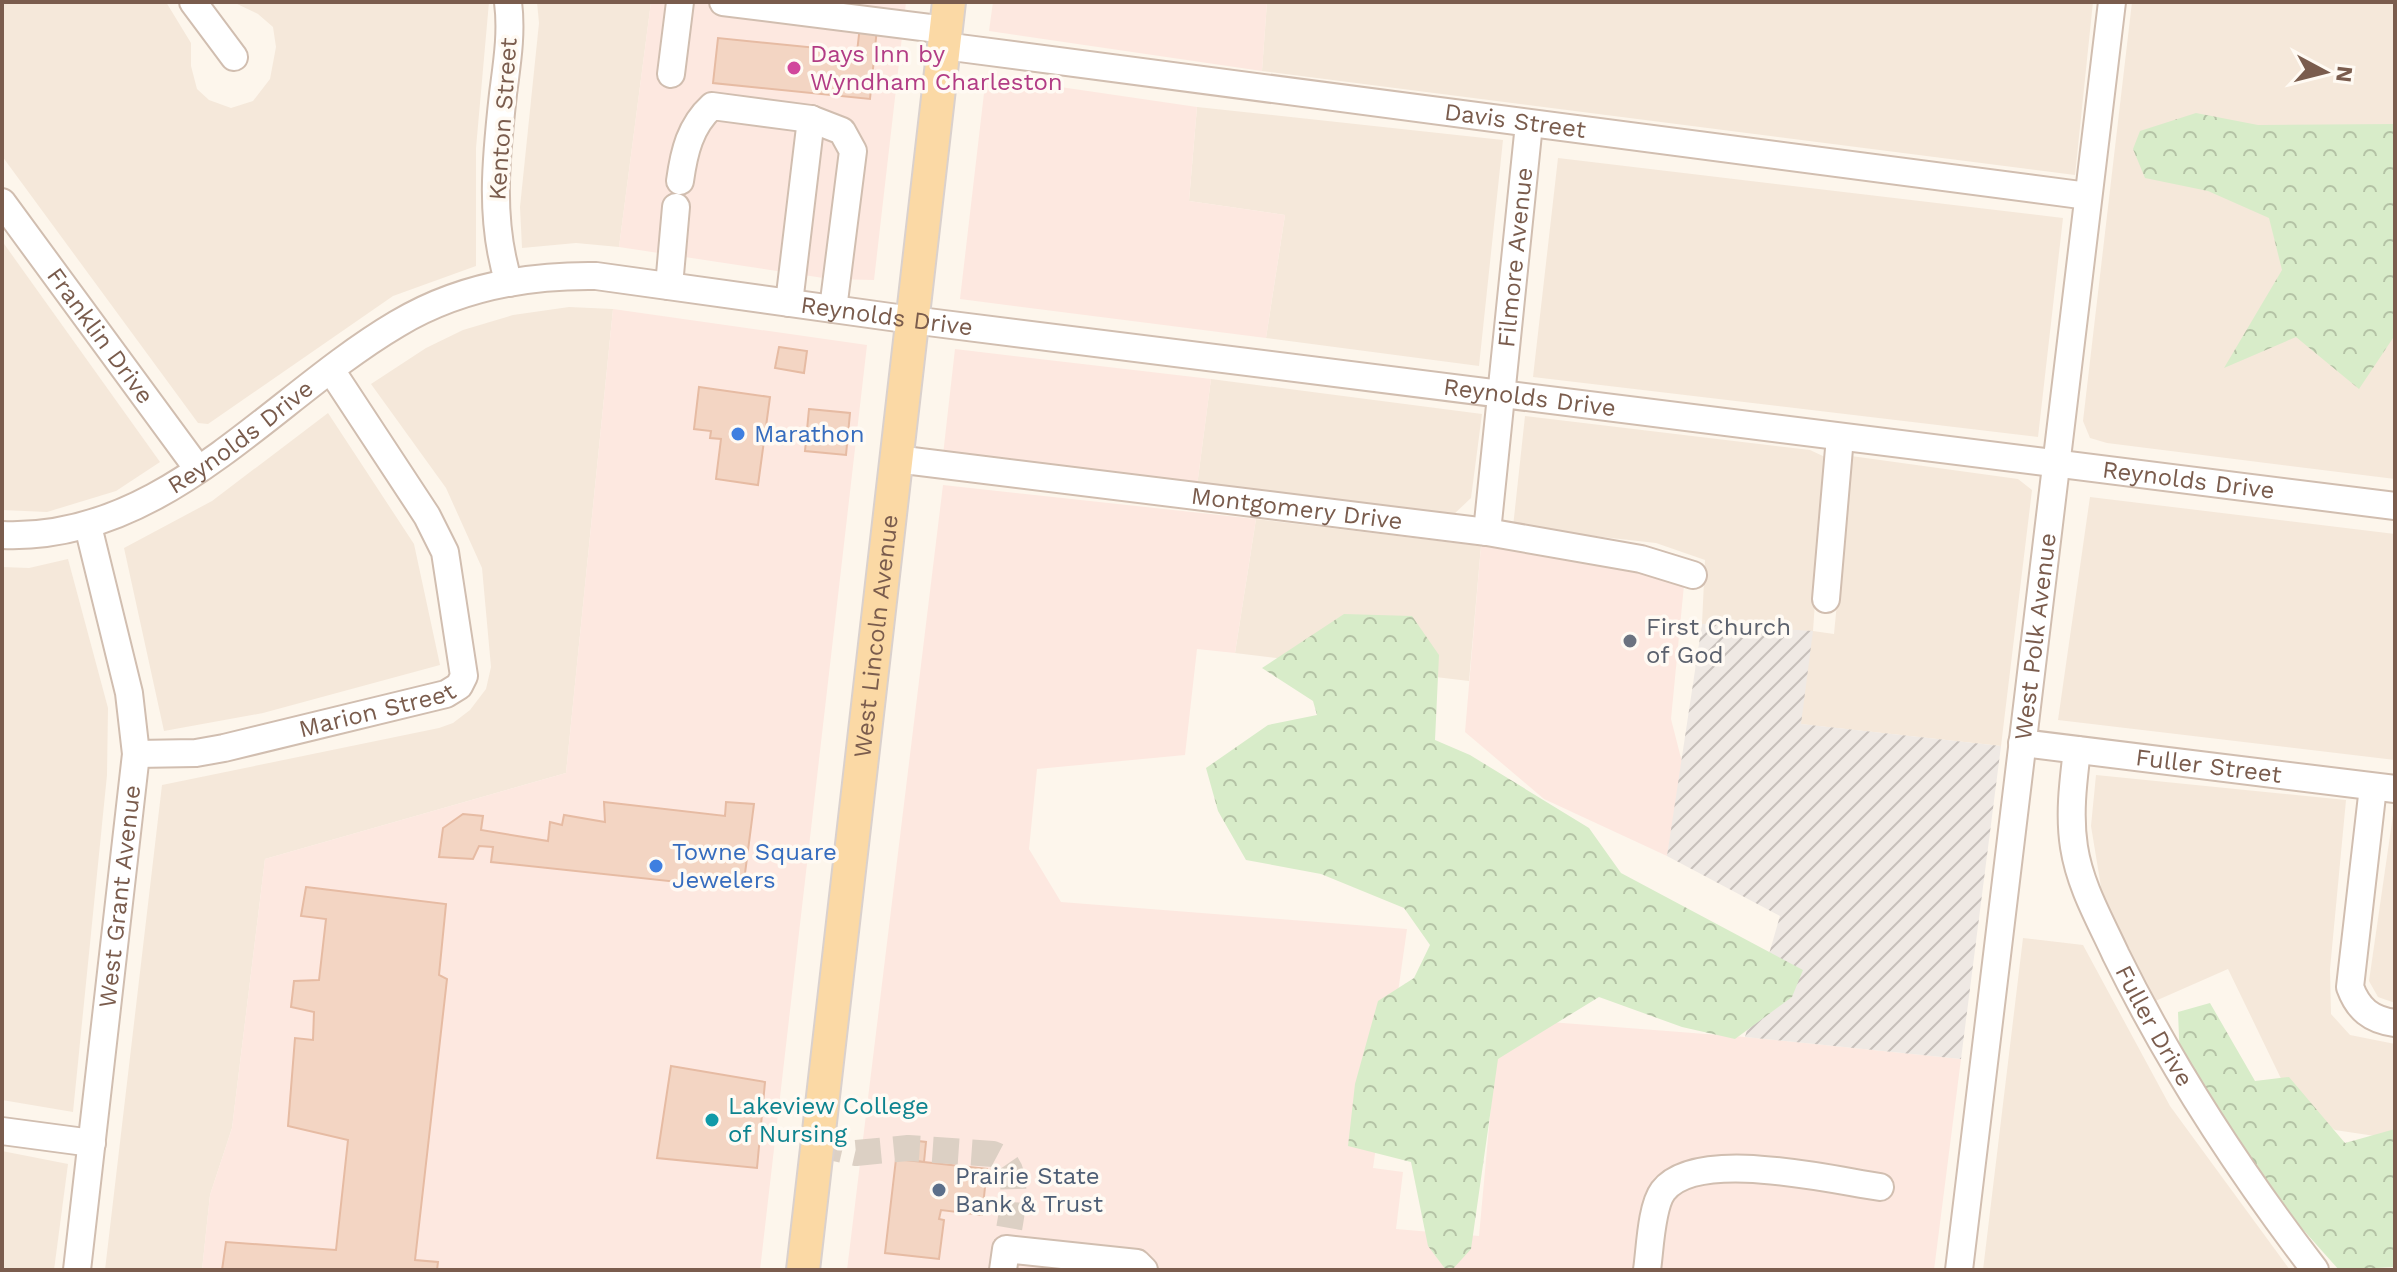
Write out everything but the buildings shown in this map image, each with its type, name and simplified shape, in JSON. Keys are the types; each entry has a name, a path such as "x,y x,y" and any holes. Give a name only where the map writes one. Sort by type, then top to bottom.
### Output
{"main road":[{"name":"West Lincoln Avenue","path":"803,1270 946,26"}],"street":[{"path":"193,2 234,57"},
{"name":"Kenton Street","path":"508,2 509,42 495,184 501,258 509,283"},
{"path":"671,74 680,2"},
{"name":"Davis Street","path":"723,2 946,26 1529,124 2088,196"},
{"name":"West Polk Avenue","path":"1959,1270 2112,2"},
{"path":"669,286 683,157 697,120 712,106 811,119 842,131 853,151 833,309"},
{"path":"789,303 811,119"},
{"name":"Filmore Avenue","path":"1487,532 1529,124"},
{"name":"Franklin Drive","path":"2,202 198,469"},
{"name":"Reynolds Drive","path":"2,535 56,532 88,526 155,497 398,324 458,296 509,283 560,275 596,276 912,320 2395,506"},
{"name":"Marion Street","path":"136,754 196,753 224,748 446,694 459,686 464,676 445,552 427,516 331,370"},
{"path":"1826,599 1840,437"},
{"name":"Montgomery Drive","path":"896,459 1487,532 1641,559 1693,575"},
{"name":"West Grant Avenue","path":"77,1270 136,754 129,693 88,526"},
{"name":"Fuller Street","path":"2022,743 2384,788"},
{"name":"Fuller Drive","path":"2077,750 2071,817 2074,849 2090,901 2175,1065 2222,1142 2315,1270"},
{"path":"2384,788 2350,987 2363,1011 2374,1018 2395,1023"},
{"path":"2,1131 92,1143"},
{"path":"1647,1270 1659,1203 1663,1192 1678,1179 1722,1167 1880,1187"},
{"path":"1003,1270 1006,1249 1137,1263 1144,1270"}],"shaded area":[{"path":"2,2 166,2 191,43 191,66 197,89 209,100 231,108 253,101 270,79 276,47 273,27 258,14 233,2 489,2 476,148 476,266 393,296 208,424 198,423 2,156"},
{"path":"537,2 651,2 619,247 576,243 522,248 520,207 539,23"},
{"path":"651,2 906,2 874,280 830,279 619,247"},
{"path":"993,2 1267,2 1262,71 989,31"},
{"path":"1267,2 2093,2 2075,175 1262,71"},
{"path":"2132,2 2395,2 2395,479 2107,443 2090,438 2083,421"},
{"path":"986,76 1197,107 1189,201 1285,215 1266,338 960,299"},
{"path":"1197,107 1503,140 1479,366 1266,338 1285,215 1189,201"},
{"path":"1558,158 2063,218 2038,437 1533,377"},
{"path":"2,241 160,462 116,491 47,512 2,510"},
{"path":"569,307 613,309 566,773 265,859 232,1128 210,1195 202,1270 105,1270 162,785 439,728 453,723 470,710 486,689 491,667 482,568 446,488 371,384 426,348 463,330 513,315"},
{"path":"613,309 867,345 760,1270 202,1270 210,1195 232,1128 265,859 566,773"},
{"path":"955,349 1211,379 1197,486 943,455"},
{"path":"1211,379 1482,414 1471,498 1452,516 1197,486"},
{"path":"328,413 414,544 440,665 263,713 164,731 124,548 212,501"},
{"path":"1525,416 1810,450 1825,457 1813,631 1834,634 1851,456 2018,479 2032,490 2001,746 1800,724 1749,628 1702,624 1705,560 1656,543 1513,527"},
{"path":"943,485 1256,519 1235,653 1197,649 1185,755 1037,769 1029,849 1061,902 1407,929 1373,1168 1403,1172 1396,1229 1479,1236 1499,1018 1745,1037 1961,1059 1934,1270 847,1270"},
{"path":"2090,497 2395,534 2395,760 2058,720"},
{"path":"1256,519 1481,546 1469,681 1235,653"},
{"path":"1481,546 1645,568 1684,585 1671,719 1683,766 1667,856 1544,799 1465,732"},
{"path":"68,559 108,708 107,775 73,1112 2,1100 2,567 29,568"},
{"path":"1702,624 1813,631 1801,724 2001,746 1961,1059 1745,1037 1780,916 1667,856"},
{"path":"2096,775 2346,800 2330,969 2331,1014 2350,1035 2395,1044 2395,1139 2335,1130 2289,1095 2228,969 2153,1002 2102,893 2091,826"},
{"path":"2393,815 2395,1003 2378,997 2369,981"},
{"path":"2023,938 2083,945 2170,1106 2290,1270 1983,1270"},
{"path":"2,1151 68,1164 54,1270 2,1270"}],"green space":[{"path":"2196,113 2258,125 2395,124 2395,335 2359,389 2296,337 2224,368 2282,270 2269,218 2208,191 2145,178 2133,149 2140,131"},
{"path":"1344,614 1412,616 1439,655 1435,740 1470,755 1589,828 1621,873 1803,970 1792,997 1735,1039 1682,1027 1599,997 1498,1059 1471,1249 1452,1270 1446,1270 1428,1246 1411,1162 1348,1146 1355,1084 1378,1001 1414,978 1430,945 1404,908 1321,874 1246,860 1218,811 1206,768 1268,725 1317,715 1313,701 1262,668"},
{"path":"2210,1003 2255,1081 2289,1077 2345,1143 2395,1129 2395,1267 2339,1270 2259,1180 2180,1062 2178,1012"}],"tunnel":[{"path":"817,1144 856,1153 908,1148 993,1154 1003,1160 1013,1182 1006,1249"}],"place":[{"name":"Days Inn by Wyndham Charleston","path":"794,68"},
{"name":"Marathon","path":"738,434"},
{"name":"First Church of God","path":"1630,641"},
{"name":"Towne Square Jewelers","path":"656,866"},
{"name":"Lakeview College of Nursing","path":"712,1120"},
{"name":"Prairie State Bank & Trust","path":"939,1190"}]}
